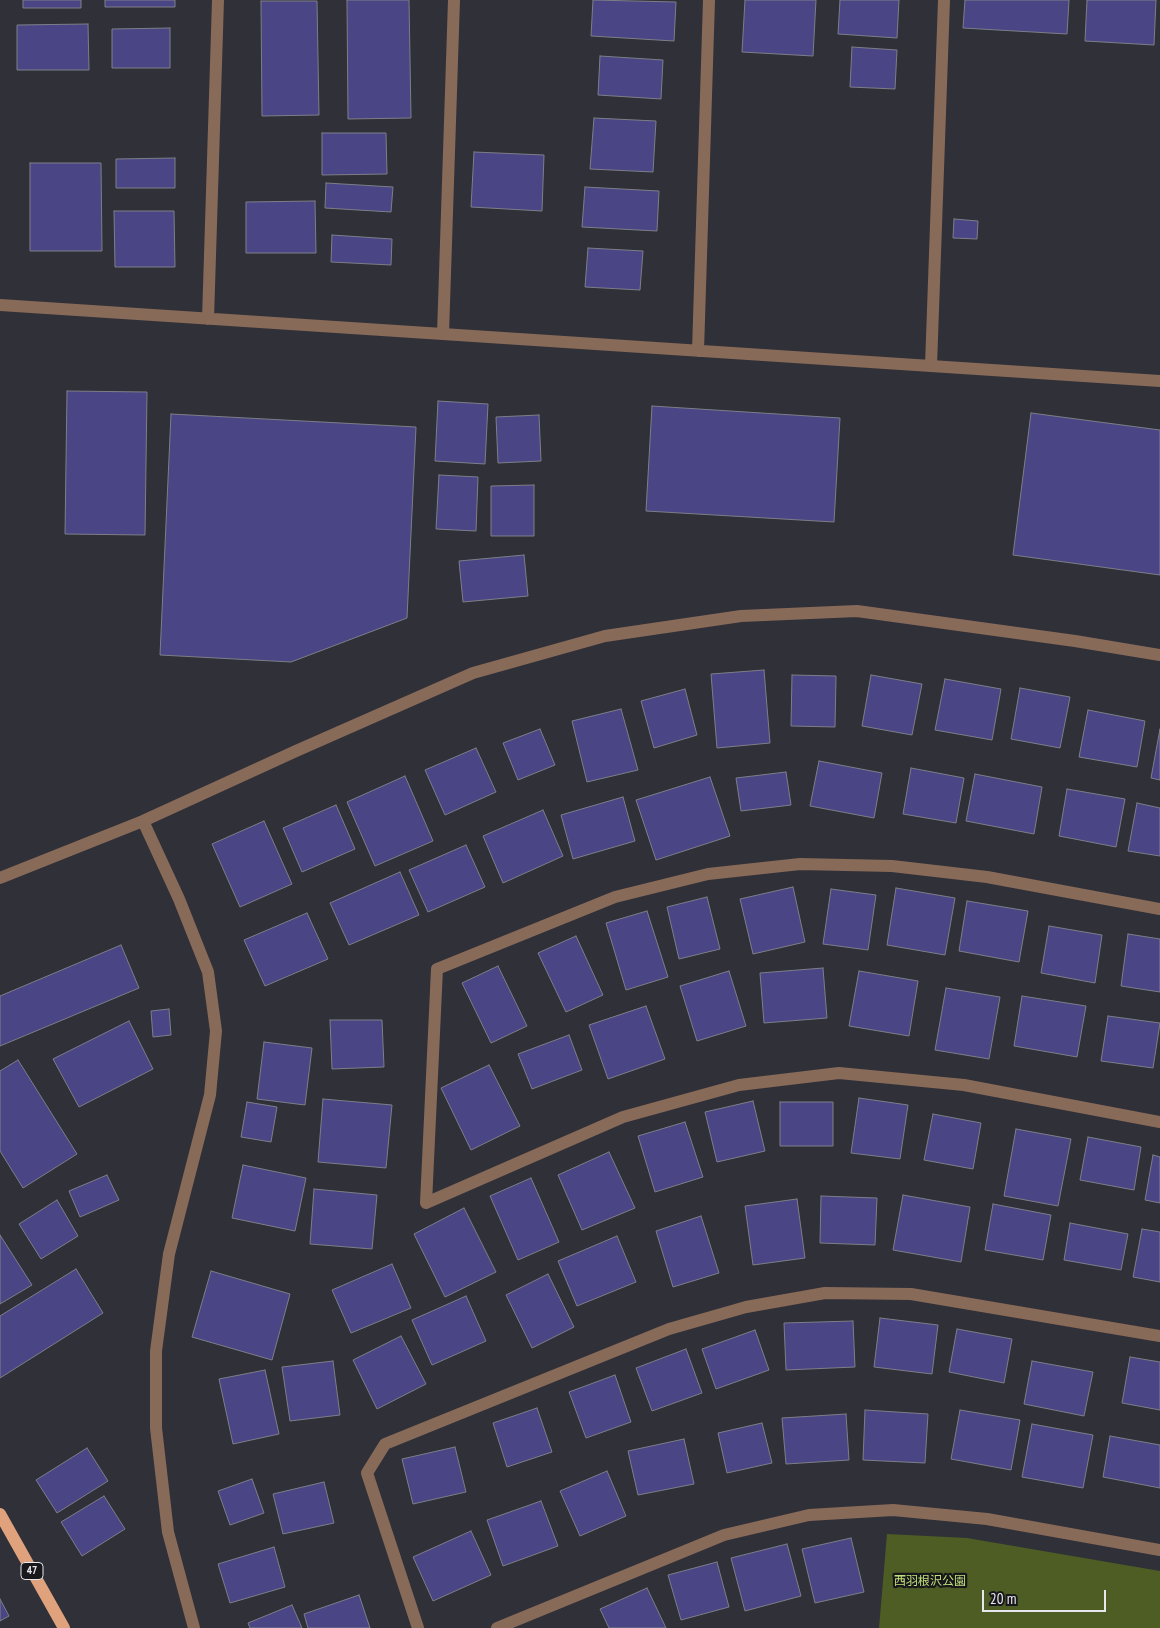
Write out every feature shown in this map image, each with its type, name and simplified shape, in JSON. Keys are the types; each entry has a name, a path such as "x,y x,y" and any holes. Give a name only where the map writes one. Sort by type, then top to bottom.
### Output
{"main road":[{"name":"47","path":"0,1514 64,1628"}],"street":[{"path":"208,319 218,0"},
{"path":"443,334 454,0"},
{"path":"698,351 709,0"},
{"path":"931,366 944,0"},
{"path":"0,305 1160,381"},
{"path":"0,878 144,822 305,747 474,673 605,636 741,616 857,611 1160,655"},
{"path":"144,822 179,899 208,972 216,1031 210,1095 169,1254 156,1351 156,1428 168,1532 194,1628"},
{"path":"1160,909 987,877 892,866 800,864 708,874 615,897 437,969 426,1203 623,1117 739,1085 839,1073 964,1085 1160,1122"},
{"path":"418,1628 367,1473 385,1444 669,1329 746,1307 825,1293 911,1294 1160,1336"},
{"path":"497,1628 724,1535 810,1515 893,1510 968,1517 1160,1550"}],"green space":[{"name":"西羽根沢公園","path":"887,1534 967,1538 1160,1571 1160,1628 879,1628"}],"building":[{"path":"23,0 81,0 81,8 23,8"},
{"path":"105,0 175,0 175,7 105,7"},
{"path":"347,0 409,0 411,118 348,119"},
{"path":"593,0 676,2 674,41 591,36"},
{"path":"745,0 816,0 813,56 742,52"},
{"path":"840,0 899,0 897,38 838,34"},
{"path":"965,0 1069,0 1067,34 963,28"},
{"path":"1087,0 1156,0 1154,45 1085,41"},
{"path":"261,1 317,1 319,115 262,116"},
{"path":"88,24 89,70 17,70 17,25"},
{"path":"170,28 170,68 112,68 112,29"},
{"path":"852,47 897,50 895,89 850,87"},
{"path":"600,56 663,60 661,99 598,95"},
{"path":"594,118 656,121 653,172 590,169"},
{"path":"322,133 386,133 387,174 322,175"},
{"path":"474,152 544,155 542,211 471,207"},
{"path":"175,158 175,188 116,188 116,159"},
{"path":"30,163 101,163 102,251 30,251"},
{"path":"326,183 393,187 391,212 325,208"},
{"path":"585,187 659,191 657,231 582,227"},
{"path":"315,201 316,253 246,253 246,202"},
{"path":"114,211 174,211 175,267 115,267"},
{"path":"954,219 978,221 977,239 953,238"},
{"path":"332,235 392,239 391,265 331,262"},
{"path":"588,248 643,251 640,290 585,287"},
{"path":"67,391 147,392 145,535 65,534"},
{"path":"438,401 488,404 485,464 435,461"},
{"path":"652,406 840,418 834,522 646,511"},
{"path":"1031,413 1160,430 1160,575 1013,555"},
{"path":"171,414 416,427 407,618 291,662 160,655"},
{"path":"539,415 541,461 498,463 496,417"},
{"path":"439,475 478,477 476,531 436,529"},
{"path":"534,485 534,536 491,536 491,486"},
{"path":"524,555 528,596 463,602 459,561"},
{"path":"764,670 770,743 717,748 711,674"},
{"path":"792,675 836,676 835,727 791,726"},
{"path":"871,675 922,684 912,735 862,726"},
{"path":"945,679 1001,689 992,740 935,730"},
{"path":"1020,688 1070,697 1060,748 1011,739"},
{"path":"685,689 697,735 654,748 641,701"},
{"path":"621,709 638,770 587,782 572,721"},
{"path":"1088,710 1145,721 1137,767 1079,757"},
{"path":"540,729 555,765 518,780 503,743"},
{"path":"1160,729 1160,780 1151,778"},
{"path":"476,748 496,792 445,815 425,770"},
{"path":"819,761 882,773 874,818 810,806"},
{"path":"911,768 964,778 956,823 903,814"},
{"path":"786,772 791,805 741,811 736,778"},
{"path":"975,774 1042,787 1034,834 966,821"},
{"path":"405,776 433,841 375,866 347,802"},
{"path":"710,777 730,836 656,860 636,800"},
{"path":"1067,789 1125,799 1116,847 1059,836"},
{"path":"623,797 635,841 573,859 561,815"},
{"path":"1137,803 1160,808 1160,856 1128,851"},
{"path":"336,805 355,849 302,872 283,828"},
{"path":"543,810 563,856 503,883 483,836"},
{"path":"264,821 292,884 240,907 212,844"},
{"path":"466,845 485,887 428,912 409,870"},
{"path":"400,872 419,915 349,945 330,903"},
{"path":"793,887 805,942 753,954 740,899"},
{"path":"896,888 955,898 945,955 887,945"},
{"path":"831,889 876,895 868,950 823,944"},
{"path":"707,897 720,949 679,959 667,907"},
{"path":"967,901 1028,911 1019,962 959,951"},
{"path":"647,911 668,977 626,990 606,923"},
{"path":"307,913 328,959 265,986 244,940"},
{"path":"1049,926 1102,935 1095,983 1041,973"},
{"path":"1128,934 1160,939 1160,992 1121,986"},
{"path":"576,936 603,995 566,1012 538,953"},
{"path":"121,945 139,988 0,1046 0,996"},
{"path":"498,966 527,1026 491,1043 462,983"},
{"path":"823,968 827,1018 764,1023 760,973"},
{"path":"729,971 746,1026 697,1041 680,986"},
{"path":"859,971 918,981 909,1036 849,1026"},
{"path":"946,988 1000,997 989,1059 935,1050"},
{"path":"1022,996 1086,1006 1077,1057 1014,1046"},
{"path":"646,1006 665,1059 608,1079 589,1025"},
{"path":"169,1009 171,1035 153,1037 151,1011"},
{"path":"1108,1016 1160,1023 1153,1068 1101,1061"},
{"path":"330,1020 382,1020 384,1067 332,1069"},
{"path":"129,1021 153,1069 79,1107 53,1059"},
{"path":"569,1035 582,1070 532,1089 518,1054"},
{"path":"264,1042 312,1048 305,1105 257,1099"},
{"path":"18,1060 77,1154 23,1188 0,1151 0,1071"},
{"path":"489,1065 520,1126 471,1150 441,1088"},
{"path":"859,1098 908,1105 900,1159 851,1153"},
{"path":"323,1099 392,1105 386,1168 318,1162"},
{"path":"753,1101 765,1151 717,1162 705,1112"},
{"path":"247,1102 277,1107 271,1142 241,1137"},
{"path":"780,1102 833,1102 833,1146 780,1146"},
{"path":"933,1114 981,1123 973,1169 924,1160"},
{"path":"685,1122 703,1177 655,1192 638,1136"},
{"path":"1016,1129 1071,1139 1058,1206 1004,1196"},
{"path":"1088,1137 1141,1147 1134,1190 1080,1180"},
{"path":"609,1152 635,1208 582,1230 558,1175"},
{"path":"1153,1155 1160,1157 1160,1203 1145,1200"},
{"path":"243,1165 306,1178 295,1231 232,1218"},
{"path":"107,1175 119,1200 80,1217 69,1191"},
{"path":"531,1178 559,1242 518,1260 490,1196"},
{"path":"314,1189 377,1195 372,1249 310,1244"},
{"path":"903,1195 970,1207 961,1262 893,1250"},
{"path":"821,1196 877,1198 875,1245 820,1243"},
{"path":"797,1199 805,1258 753,1265 745,1206"},
{"path":"57,1200 78,1236 41,1259 19,1224"},
{"path":"993,1204 1051,1215 1043,1260 985,1250"},
{"path":"464,1208 496,1272 445,1297 414,1234"},
{"path":"701,1216 719,1273 673,1287 656,1231"},
{"path":"1070,1223 1128,1234 1121,1270 1064,1260"},
{"path":"1142,1229 1160,1232 1160,1282 1133,1277"},
{"path":"0,1235 32,1285 0,1304"},
{"path":"617,1236 636,1282 577,1306 558,1261"},
{"path":"392,1264 411,1308 351,1333 332,1290"},
{"path":"76,1269 103,1313 0,1378 0,1316"},
{"path":"211,1271 290,1294 272,1360 192,1337"},
{"path":"548,1274 574,1327 532,1348 506,1295"},
{"path":"466,1296 486,1341 432,1365 412,1320"},
{"path":"880,1318 938,1325 932,1374 874,1367"},
{"path":"853,1321 855,1367 786,1370 784,1323"},
{"path":"957,1329 1012,1339 1004,1383 949,1372"},
{"path":"755,1330 769,1370 716,1389 702,1349"},
{"path":"401,1336 426,1384 377,1409 353,1360"},
{"path":"686,1349 702,1393 652,1411 636,1368"},
{"path":"1130,1357 1160,1362 1160,1410 1122,1403"},
{"path":"333,1361 340,1415 290,1421 282,1367"},
{"path":"1032,1361 1093,1372 1084,1416 1024,1404"},
{"path":"265,1370 279,1434 233,1444 219,1379"},
{"path":"615,1375 631,1422 586,1438 569,1392"},
{"path":"537,1408 552,1452 507,1467 493,1423"},
{"path":"865,1410 928,1414 925,1463 863,1460"},
{"path":"960,1410 1020,1420 1011,1470 951,1459"},
{"path":"846,1414 849,1460 786,1464 782,1418"},
{"path":"762,1423 772,1463 727,1473 718,1433"},
{"path":"1032,1424 1093,1435 1083,1488 1022,1477"},
{"path":"1110,1436 1160,1445 1160,1488 1103,1477"},
{"path":"684,1439 694,1484 638,1495 628,1451"},
{"path":"455,1447 466,1492 413,1504 402,1459"},
{"path":"87,1448 108,1481 57,1513 36,1480"},
{"path":"607,1471 626,1516 580,1536 560,1491"},
{"path":"252,1479 264,1513 230,1525 218,1491"},
{"path":"324,1482 334,1523 283,1534 273,1494"},
{"path":"104,1496 125,1529 82,1556 61,1522"},
{"path":"541,1501 558,1546 503,1566 487,1520"},
{"path":"471,1531 491,1575 433,1601 413,1557"},
{"path":"851,1538 864,1592 815,1603 802,1549"},
{"path":"787,1544 801,1596 745,1611 731,1558"},
{"path":"274,1547 285,1587 230,1603 218,1564"},
{"path":"717,1562 729,1607 681,1620 668,1575"},
{"path":"647,1588 666,1628 609,1628 600,1609"},
{"path":"359,1595 370,1628 308,1628 304,1614"},
{"path":"0,1599 9,1616 0,1621"},
{"path":"292,1605 302,1628 250,1628 248,1623"}]}
